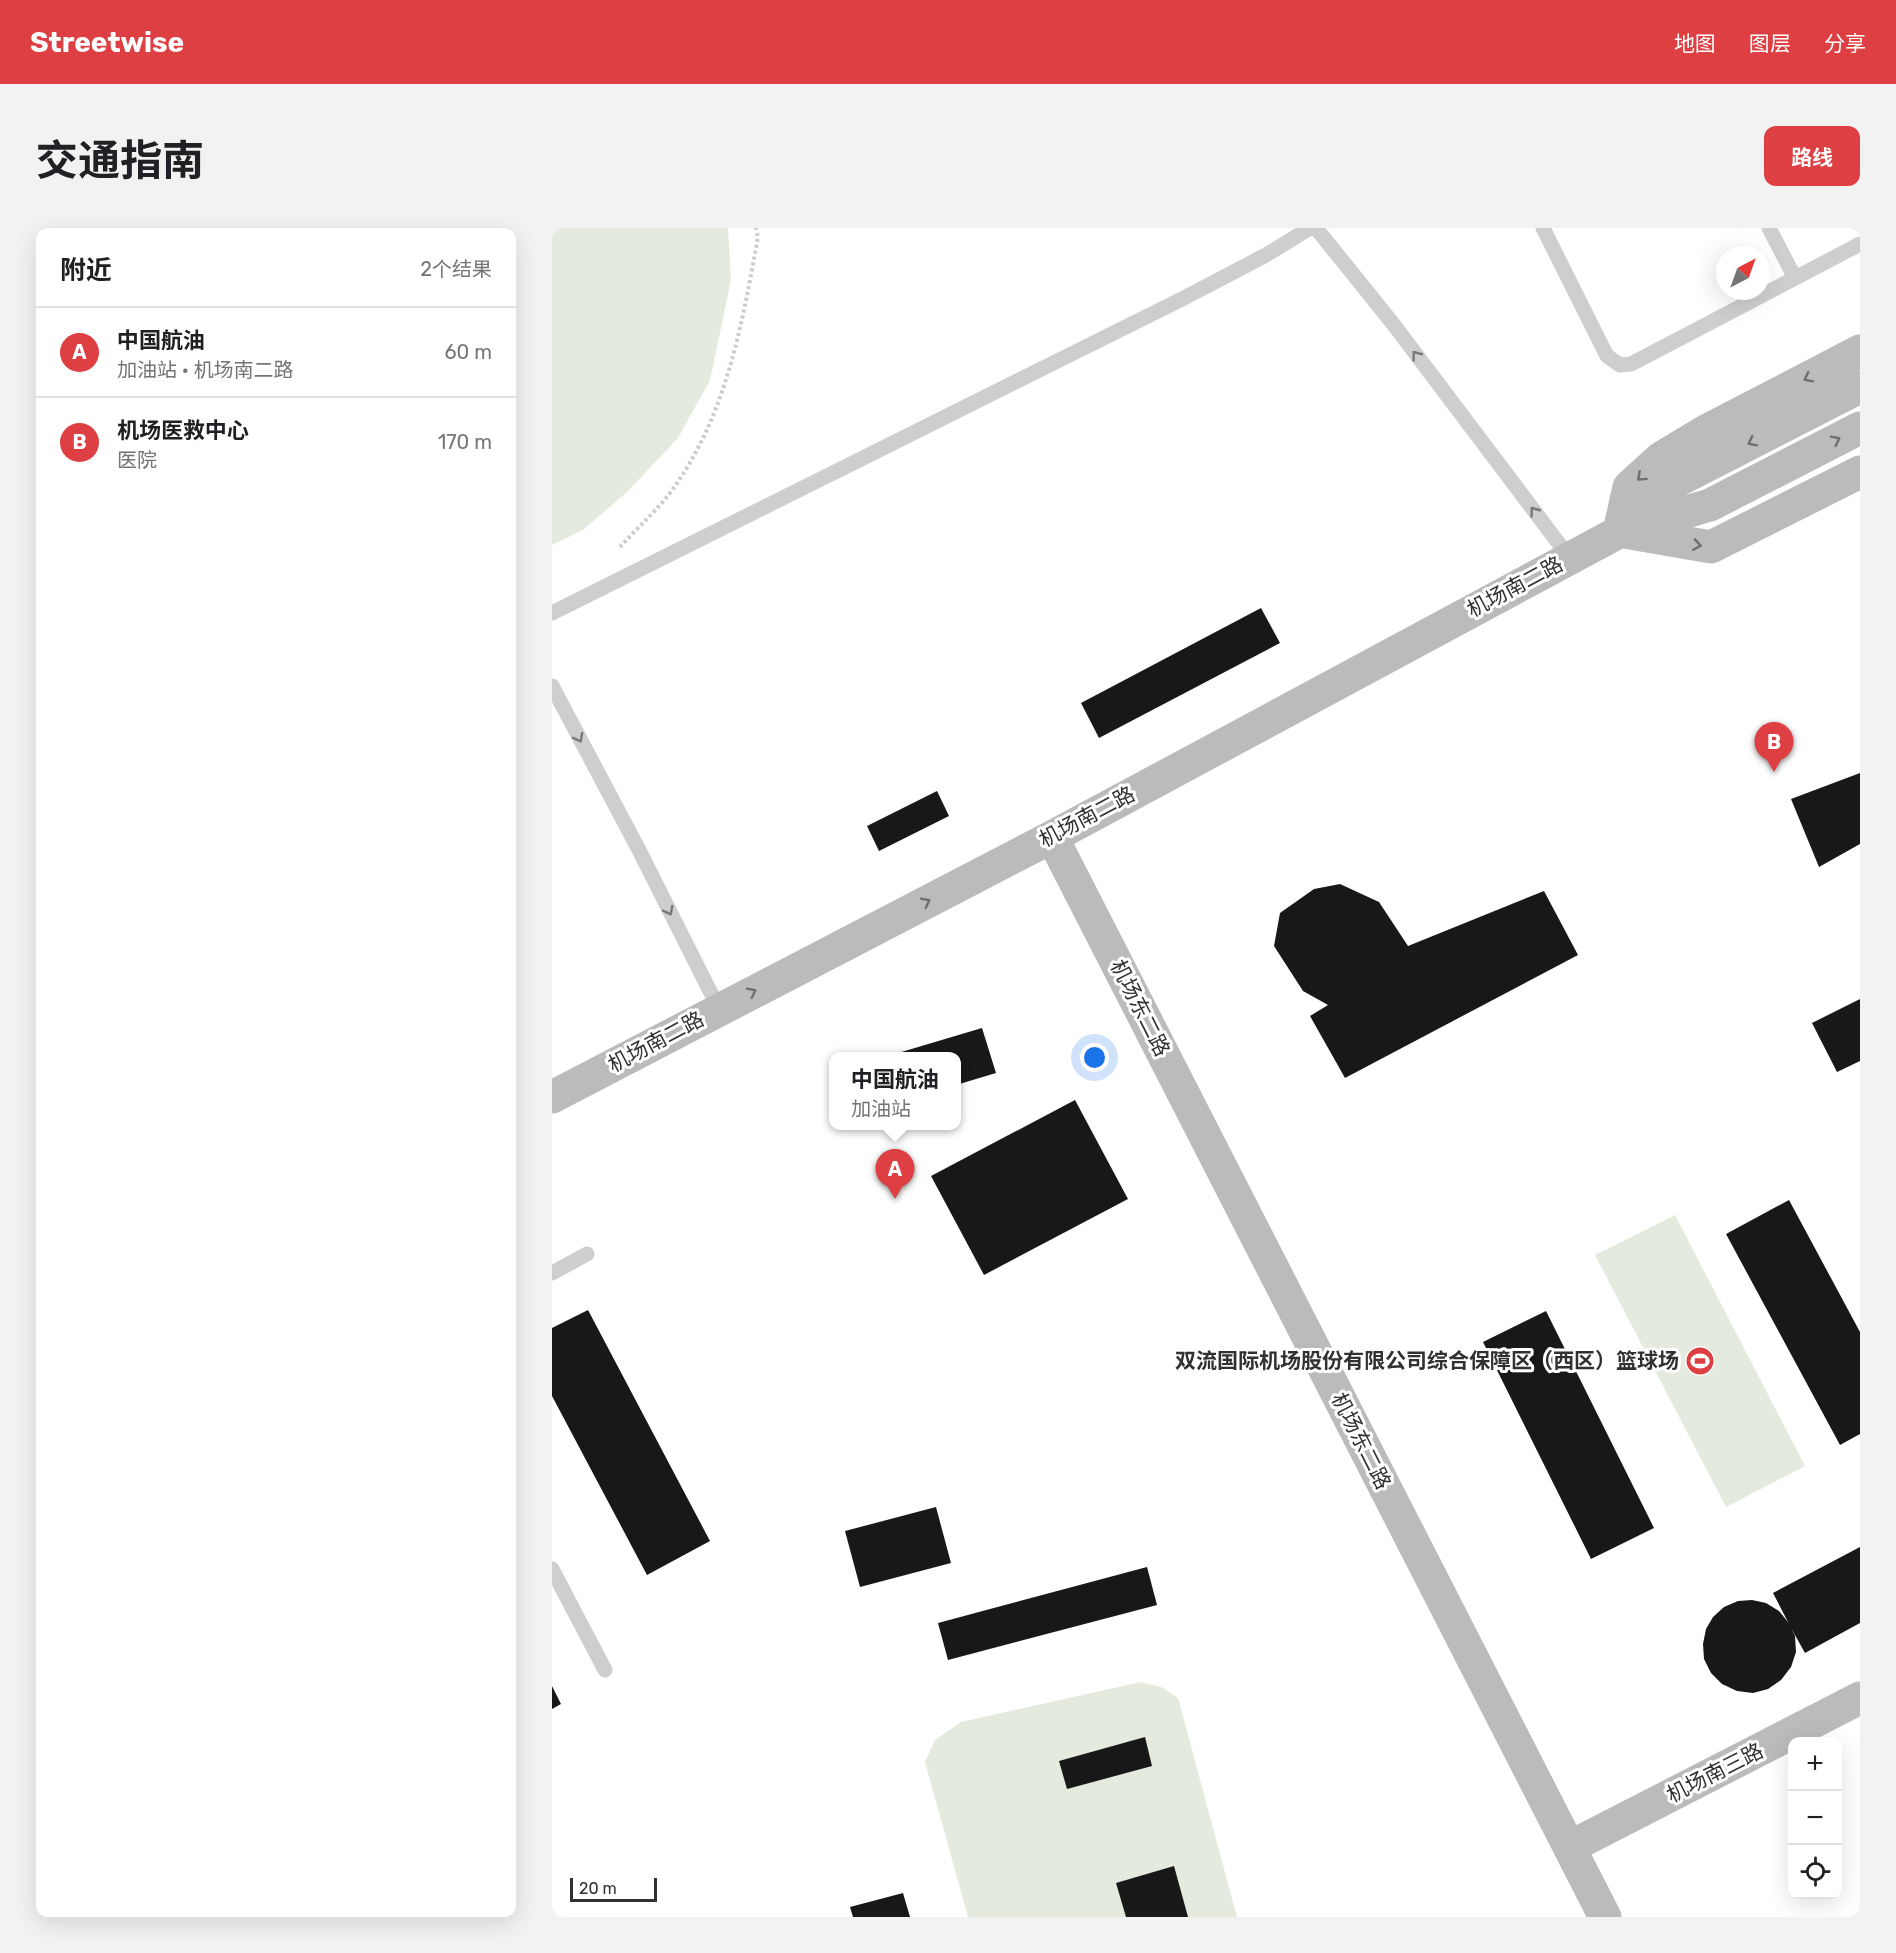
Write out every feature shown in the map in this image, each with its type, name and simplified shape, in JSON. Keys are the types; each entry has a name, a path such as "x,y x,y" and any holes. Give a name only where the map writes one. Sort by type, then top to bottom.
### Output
{"street":[{"path":"1619,532 1629,487 1661,459 1706,431 1860,351"},
{"path":"1619,532 1665,487 1860,387"},
{"path":"1619,532 1710,505 1860,428"},
{"path":"1619,532 1712,547 1860,472"},
{"name":"机场南二路","path":"552,1097 1052,837 1619,532"},
{"name":"机场东二路","path":"1052,837 1605,1917"},
{"name":"机场南三路","path":"1570,1848 1860,1698"}],"lane":[{"path":"552,613 1182,299 1266,255 1310,228"},
{"path":"1317,228 1394,325 1569,557"},
{"path":"1543,228 1607,356 1620,365 1631,364 1860,244"},
{"path":"1769,228 1795,278"},
{"path":"552,686 639,850 719,1010"},
{"path":"552,1273 587,1254"},
{"path":"552,1569 604,1670"}],"path":[{"path":"620,547 675,486 712,420 738,345 758,237 756,228"}],"shaded area":[{"path":"552,228 728,228 731,280 710,380 678,438 627,492 583,530 552,545"},
{"name":"双流国际机场股份有限公司综合保障区（西区）篮球场","path":"1675,1215 1805,1466 1726,1507 1595,1255"},
{"path":"1141,1682 1161,1687 1178,1698 1237,1917 968,1917 925,1762 935,1740 961,1722"}],"building":[{"path":"1261,608 1280,643 1099,738 1081,703"},
{"path":"1860,773 1860,844 1819,867 1791,799"},
{"path":"937,791 949,816 879,851 867,826"},
{"path":"1340,884 1379,902 1408,946 1544,891 1578,955 1345,1078 1310,1016 1328,1005 1303,991 1274,946 1280,913 1314,889"},
{"path":"1860,999 1860,1061 1837,1072 1812,1023"},
{"path":"982,1028 996,1073 961,1084 961,1052 901,1052"},
{"path":"1075,1100 1128,1199 984,1275 931,1176"},
{"path":"1789,1200 1860,1332 1860,1434 1840,1445 1726,1234"},
{"path":"588,1310 710,1541 647,1575 552,1396 552,1328"},
{"path":"1546,1311 1654,1528 1591,1559 1483,1342"},
{"path":"936,1507 951,1563 860,1587 845,1531"},
{"path":"1860,1547 1860,1623 1805,1653 1791,1628 1795,1636 1796,1652 1791,1667 1781,1680 1768,1689 1753,1693 1737,1691 1722,1684 1711,1673 1704,1659 1703,1644 1706,1629 1713,1617 1724,1607 1738,1601 1752,1600 1766,1603 1779,1611 1788,1622 1773,1593"},
{"path":"1147,1567 1157,1605 948,1660 938,1623"},
{"path":"552,1686 561,1704 552,1709"},
{"path":"1145,1737 1152,1766 1067,1789 1059,1761"},
{"path":"1174,1866 1188,1917 1126,1917 1116,1883"},
{"path":"903,1893 910,1917 853,1917 850,1907"}],"place":[{"name":"机场医救中心","path":"1774,772"},
{"name":"中国航油","path":"895,1199"},
{"name":"双流国际机场股份有限公司综合保障区（西区）篮球场","path":"1700,1361"}]}
